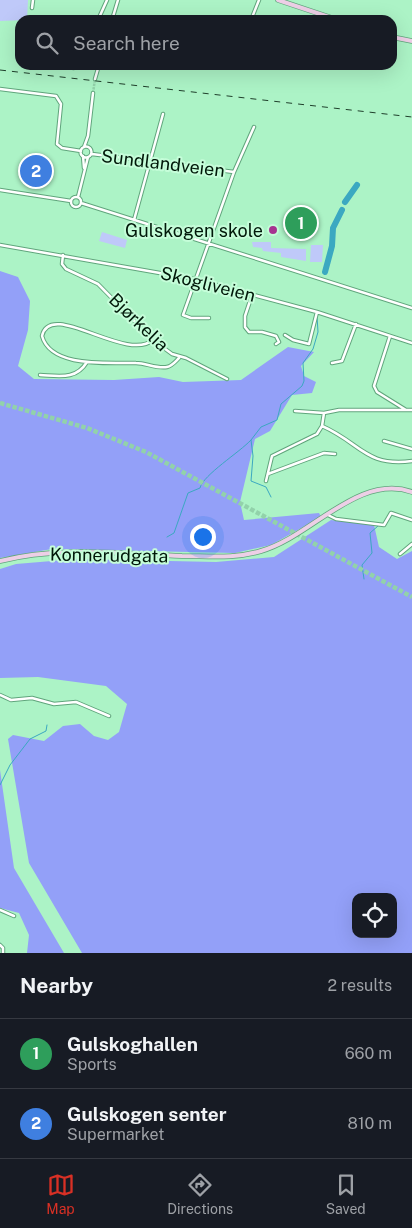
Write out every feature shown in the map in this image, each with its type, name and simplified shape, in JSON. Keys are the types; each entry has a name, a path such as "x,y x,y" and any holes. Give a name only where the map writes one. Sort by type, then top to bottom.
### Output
{"main road":[{"path":"278,0 323,15"},
{"path":"397,38 412,41"},
{"name":"Konnerudgata","path":"0,561 50,553 239,556 277,546 350,501 375,490 393,488 412,492"}],"street":[{"path":"32,8 34,0"},
{"path":"100,15 107,0"},
{"path":"114,15 118,0"},
{"path":"253,15 259,0"},
{"path":"95,79 98,70"},
{"path":"0,89 56,96 61,104 57,144 62,148 81,151"},
{"path":"81,151 88,136 93,93"},
{"path":"134,220 163,114"},
{"path":"209,318 191,318 183,315 194,279 234,172 254,126"},
{"path":"88,136 92,154 88,157 84,169 78,197 82,203 412,308"},
{"path":"84,147 90,148"},
{"path":"81,151 84,169"},
{"name":"Sundlandveien","path":"92,154 234,172"},
{"path":"83,156 88,157"},
{"path":"0,190 71,201 76,207 82,203"},
{"path":"71,201 78,197"},
{"name":"Skogliveien","path":"0,245 194,279 317,312 412,343"},
{"name":"Bjørkelia","path":"63,255 62,264 66,269 98,284 153,340 179,358 186,358 227,378"},
{"path":"252,295 245,316 244,327 249,332 262,332 276,336 279,342 276,344"},
{"path":"284,335 293,340 309,344 317,312"},
{"path":"153,340 145,345 122,344 65,324 51,325 43,332 43,342 50,350 75,360 137,363 164,368 175,363 179,358"},
{"path":"332,363 342,361 356,324"},
{"path":"390,336 374,386 377,392 406,410"},
{"path":"40,374 74,375 81,371 87,362"},
{"path":"295,411 324,413 339,410 412,410"},
{"path":"266,481 272,456 312,438 322,426 324,413"},
{"path":"322,426 340,434 367,456 380,462 394,464 412,461"},
{"path":"384,441 412,449"},
{"path":"268,474 324,453 335,454"},
{"path":"328,515 336,519 384,525 391,513 412,520"},
{"path":"400,554 412,544"},
{"path":"0,696 11,700 36,699 54,704 76,702 109,716"},
{"path":"0,910 14,916"},
{"path":"0,944 3,948 3,953"}],"shaded area":[{"path":"0,0 28,0 27,15 15,15 15,20 0,21"},
{"path":"102,232 127,240 125,248 99,241"},
{"path":"252,242 271,242 271,248 306,249 306,261 281,257 281,253 263,251 262,248 253,247"},
{"path":"311,245 323,245 322,262 310,262"},
{"path":"0,271 18,277 30,301 28,330 18,366 34,379 114,380 159,377 183,382 241,380 288,347 314,352 301,366 304,376 316,382 312,393 292,395 270,431 255,439 240,502 244,520 319,513 321,517 271,545 235,553 52,549 0,558"},
{"path":"331,520 374,525 379,547 397,559 412,551 412,953 82,953 29,863 8,739 13,735 44,741 63,726 80,724 94,736 108,740 119,732 127,704 106,686 38,677 0,678 0,569 16,564 76,559 216,562 274,557"},
{"path":"0,770 14,868 64,953 27,953 29,935 19,913 0,908"}],"waterway":[{"path":"345,202 357,185"},
{"path":"325,272 332,246 333,228 342,210"},
{"path":"271,497 266,487 251,481 253,456 251,440 261,427 277,420 281,404 302,386 304,381 303,363 313,349 318,332 317,316"},
{"path":"167,537 174,533 188,493 200,488 215,470 251,440"},
{"path":"364,579 362,565 372,553 370,533 378,526"},
{"path":"0,785 10,765 30,739 46,731 47,725"}],"tunnel":[{"path":"93,93 95,79"},
{"path":"0,403 87,428 146,452 412,597"}],"railway":[{"path":"0,70 412,117"}],"place":[{"name":"Gulskogen senter","path":"36,171"},
{"name":"Gulskoghallen","path":"301,223"},
{"name":"Gulskogen skole","path":"273,230"}]}
